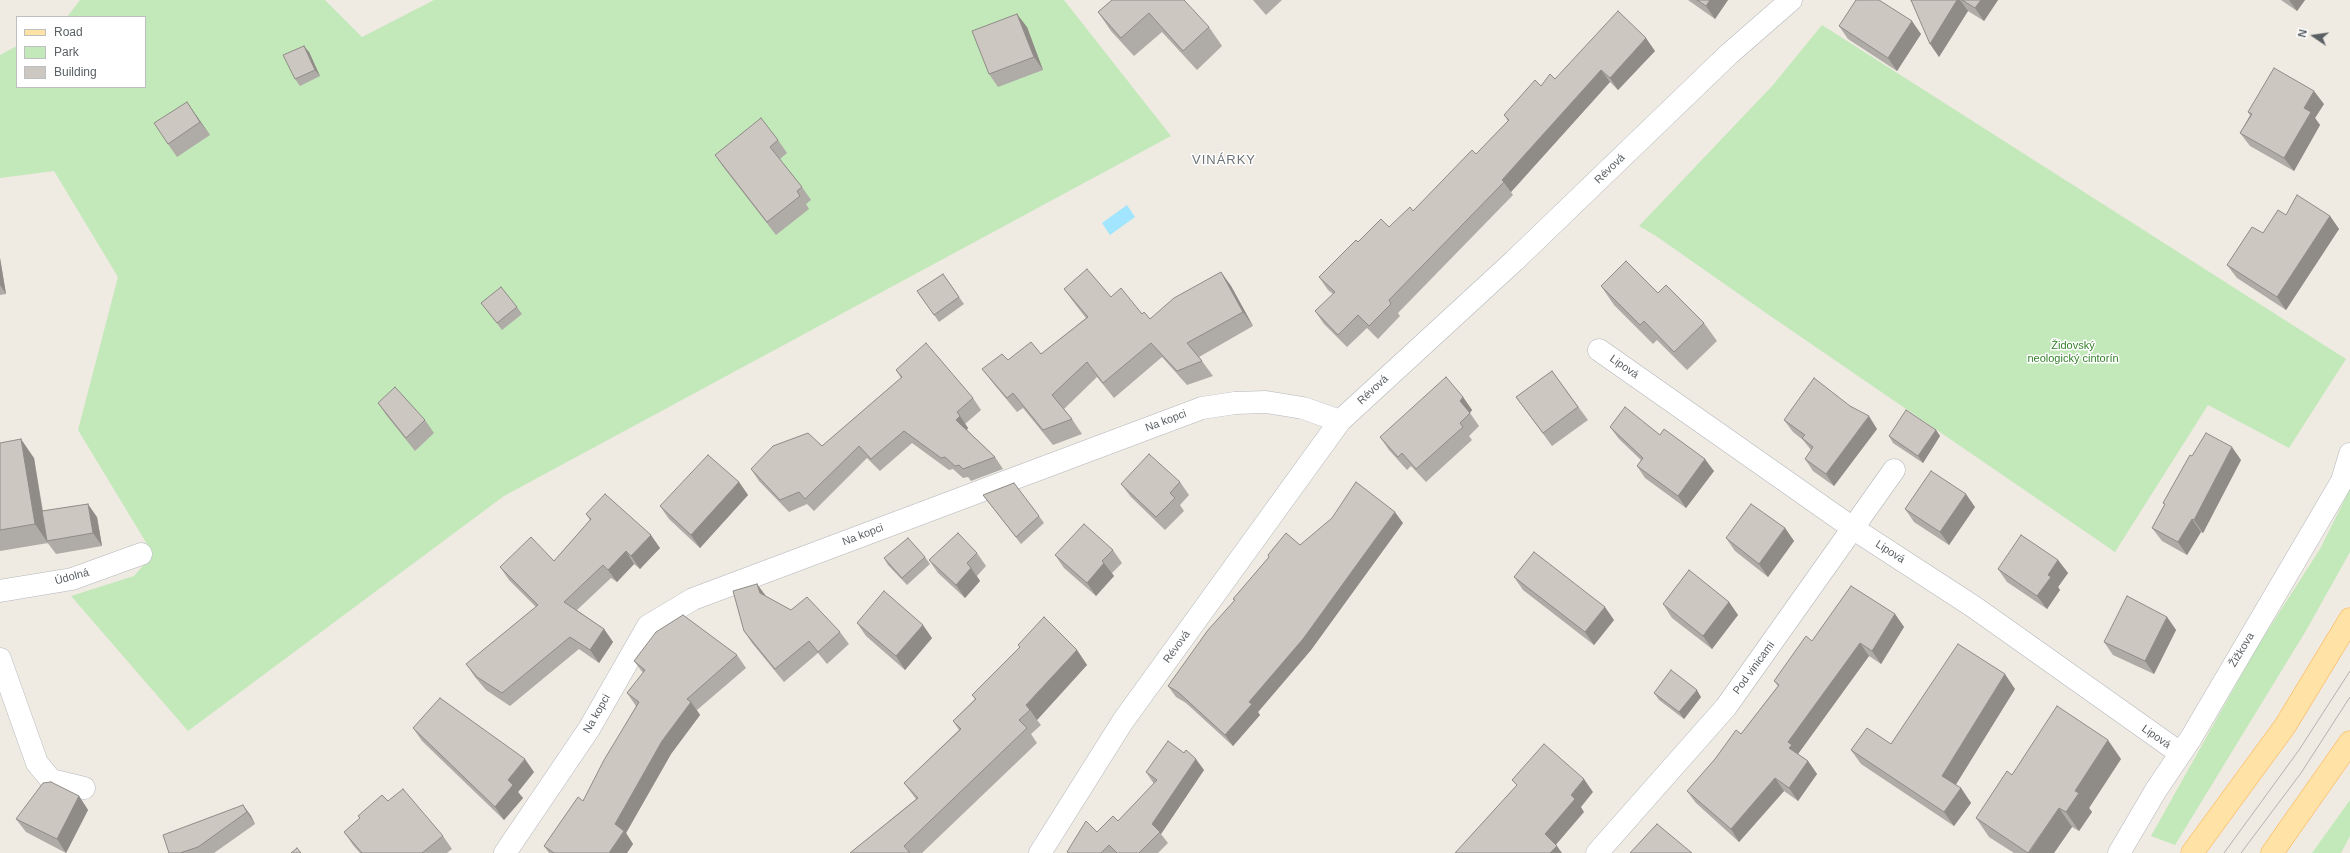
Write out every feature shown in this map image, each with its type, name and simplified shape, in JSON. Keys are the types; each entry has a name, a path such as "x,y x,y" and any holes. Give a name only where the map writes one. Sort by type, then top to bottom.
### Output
{"main road":[{"path":"2192,853 2285,726 2350,618"},
{"path":"2272,853 2350,742"}],"street":[{"name":"Révová","path":"1040,853 1123,721 1340,421 1514,261 1728,54 1791,0"},
{"name":"Lipová","path":"1600,350 1854,528 1974,607 2180,754"},
{"name":"Na kopci","path":"505,853 589,729 648,626 692,599 1202,408 1235,403 1266,402 1304,408 1340,421"},
{"name":"Žižkova","path":"2127,849 2180,754 2192,738 2342,481 2350,454"},
{"name":"Pod vinicami","path":"1597,853 1726,707 1894,470"},
{"name":"Údolná","path":"0,591 72,579 141,554"},
{"path":"0,659 37,763 51,780 84,788"}],"green space":[{"path":"80,0 325,0 362,37 434,0 1064,0 1171,136 504,496 188,731 71,596 134,576 153,554 78,430 118,277 54,171 0,178 0,55 16,47 16,88 146,88 146,16 68,16"},
{"name":"Židovský neologický cintorín","path":"1822,25 2346,359 2289,448 2208,405 2115,552 1656,236 1639,226 1773,85"},
{"path":"2350,489 2350,552 2307,629 2175,845 2151,836 2257,647 2320,549"},
{"path":"2350,800 2350,836 2341,853 2312,853"}],"water":[{"path":"1127,205 1135,217 1110,235 1102,223"}],"building":[{"path":"1112,0 1184,0 1209,27 1183,51 1149,13 1121,38 1098,12"},
{"path":"1697,0 1710,0 1706,6"},
{"path":"1856,0 1879,0 1912,21 1888,58 1839,26"},
{"path":"1911,0 1957,0 1930,44"},
{"path":"1962,0 1981,0 1975,8"},
{"path":"1618,11 1646,38 1610,78 1601,70 1502,180 1504,182 1389,300 1391,304 1369,326 1358,315 1338,335 1315,311 1335,292 1319,277 1356,240 1358,242 1381,219 1389,227 1410,207 1413,211 1472,150 1476,154 1509,120 1504,115 1535,80 1541,86 1550,74 1555,79"},
{"path":"1017,14 1034,57 989,74 972,31"},
{"path":"304,46 315,70 295,79 283,55"},
{"path":"2274,68 2314,91 2304,108 2311,112 2284,158 2240,133 2252,114 2248,112"},
{"path":"187,102 200,122 168,144 154,123"},
{"path":"761,118 778,140 770,147 802,187 797,191 800,196 767,222 715,155"},
{"path":"2297,195 2330,216 2277,297 2227,265 2252,227 2263,233 2278,210 2286,215"},
{"path":"1626,261 1658,293 1666,285 1704,323 1674,352 1644,321 1640,325 1601,286"},
{"path":"1087,269 1111,297 1121,288 1142,314 1144,312 1150,319 1174,298 1221,272 1243,312 1187,343 1202,361 1177,371 1151,343 1103,383 1087,362 1052,395 1072,419 1043,430 1013,393 1007,398 982,369 1002,354 1008,360 1031,342 1041,354 1088,317 1064,289"},
{"path":"943,274 959,297 934,315 917,291"},
{"path":"501,287 517,307 497,323 481,303"},
{"path":"926,343 973,398 957,412 960,416 956,420 995,457 963,469 959,465 955,466 945,457 941,458 904,431 871,459 859,446 805,499 799,492 780,500 751,469 773,446 808,433 822,446 902,377 896,370"},
{"path":"1552,371 1578,407 1543,433 1516,397"},
{"path":"1446,377 1463,397 1460,401 1470,413 1460,423 1463,427 1416,469 1402,453 1398,457 1380,437"},
{"path":"1814,378 1850,406 1869,416 1826,474 1805,459 1813,447 1802,438 1805,435 1784,420"},
{"path":"395,387 425,420 406,438 378,403"},
{"path":"1625,407 1660,435 1664,429 1705,459 1678,496 1637,466 1643,458 1610,427"},
{"path":"1906,410 1936,430 1918,456 1889,436"},
{"path":"2206,433 2232,447 2194,520 2192,519 2178,542 2152,528 2165,504 2163,503 2190,455 2192,456"},
{"path":"21,439 35,524 0,530 0,443"},
{"path":"1149,454 1180,482 1170,493 1175,498 1156,517 1121,484"},
{"path":"708,455 739,482 691,535 660,506"},
{"path":"1931,471 1966,494 1940,532 1905,509"},
{"path":"1356,482 1395,512 1303,639 1249,702 1252,704 1225,735 1178,692 1168,686 1208,630 1235,600 1233,599 1269,557 1268,555 1286,533 1300,545 1332,518"},
{"path":"1014,483 1039,516 1016,537 983,495"},
{"path":"605,494 651,535 631,556 626,551 608,570 603,565 564,602 604,629 590,650 570,637 502,693 477,677 466,664 538,605 500,567 531,537 554,561 591,519 586,514"},
{"path":"88,504 93,533 47,541 42,511"},
{"path":"1751,504 1785,528 1759,564 1726,538"},
{"path":"1084,524 1113,550 1102,561 1104,563 1087,583 1055,555"},
{"path":"958,533 977,553 967,563 971,568 956,585 929,560"},
{"path":"2021,535 2058,560 2048,575 2051,577 2037,596 1998,569"},
{"path":"908,538 925,557 902,578 884,558"},
{"path":"1534,552 1605,607 1585,632 1514,577"},
{"path":"1689,570 1729,602 1703,636 1663,604"},
{"path":"757,584 760,593 791,610 807,597 840,632 818,652 809,641 775,669 744,631 733,591"},
{"path":"1851,586 1895,614 1872,651 1860,643 1788,742 1792,745 1789,748 1808,761 1789,788 1775,778 1731,829 1687,791 1715,759 1736,730 1741,734 1779,685 1774,681 1806,636 1812,641"},
{"path":"884,591 923,625 896,656 857,623"},
{"path":"2127,596 2167,617 2145,661 2104,642"},
{"path":"683,615 737,655 687,699 691,702 662,741 615,824 624,831 609,853 554,853 544,846 578,797 583,801 604,760 639,702 627,693 645,670 634,661 656,632"},
{"path":"1044,617 1077,650 1026,705 1030,710 1019,720 1027,728 904,846 910,853 850,853 918,798 904,783 961,729 953,721 976,699 972,695 1020,647 1018,645"},
{"path":"1958,644 2005,674 1942,776 1961,788 1944,812 1851,750 1867,728 1891,744"},
{"path":"1671,670 1697,690 1679,712 1654,693"},
{"path":"440,698 525,759 508,780 513,785 495,807 413,728"},
{"path":"2057,706 2108,740 2075,791 2079,793 2066,812 2059,808 2028,853 1976,818 2007,771 2012,775"},
{"path":"1168,741 1184,753 1186,750 1196,759 1152,824 1160,832 1139,853 1117,853 1109,845 1101,853 1067,852 1086,821 1097,832 1113,816 1118,821 1157,780 1146,772"},
{"path":"1544,744 1584,779 1571,795 1575,799 1545,834 1557,846 1550,853 1455,853 1517,785 1512,780"},
{"path":"51,782 79,796 57,839 16,819 43,783"},
{"path":"403,789 443,836 422,853 362,853 344,832 360,818 358,816 382,795 388,801"},
{"path":"243,805 247,812 198,847 180,853 169,853 163,835"},
{"path":"1657,824 1692,853 1630,853"},
{"path":"297,848 301,853 291,853"}],"tram line":[{"path":"2224,853 2299,750 2350,671"},
{"path":"2241,853 2301,773 2350,697"}],"district":[{"name":"VINÁRKY","path":"1224,160"}]}
